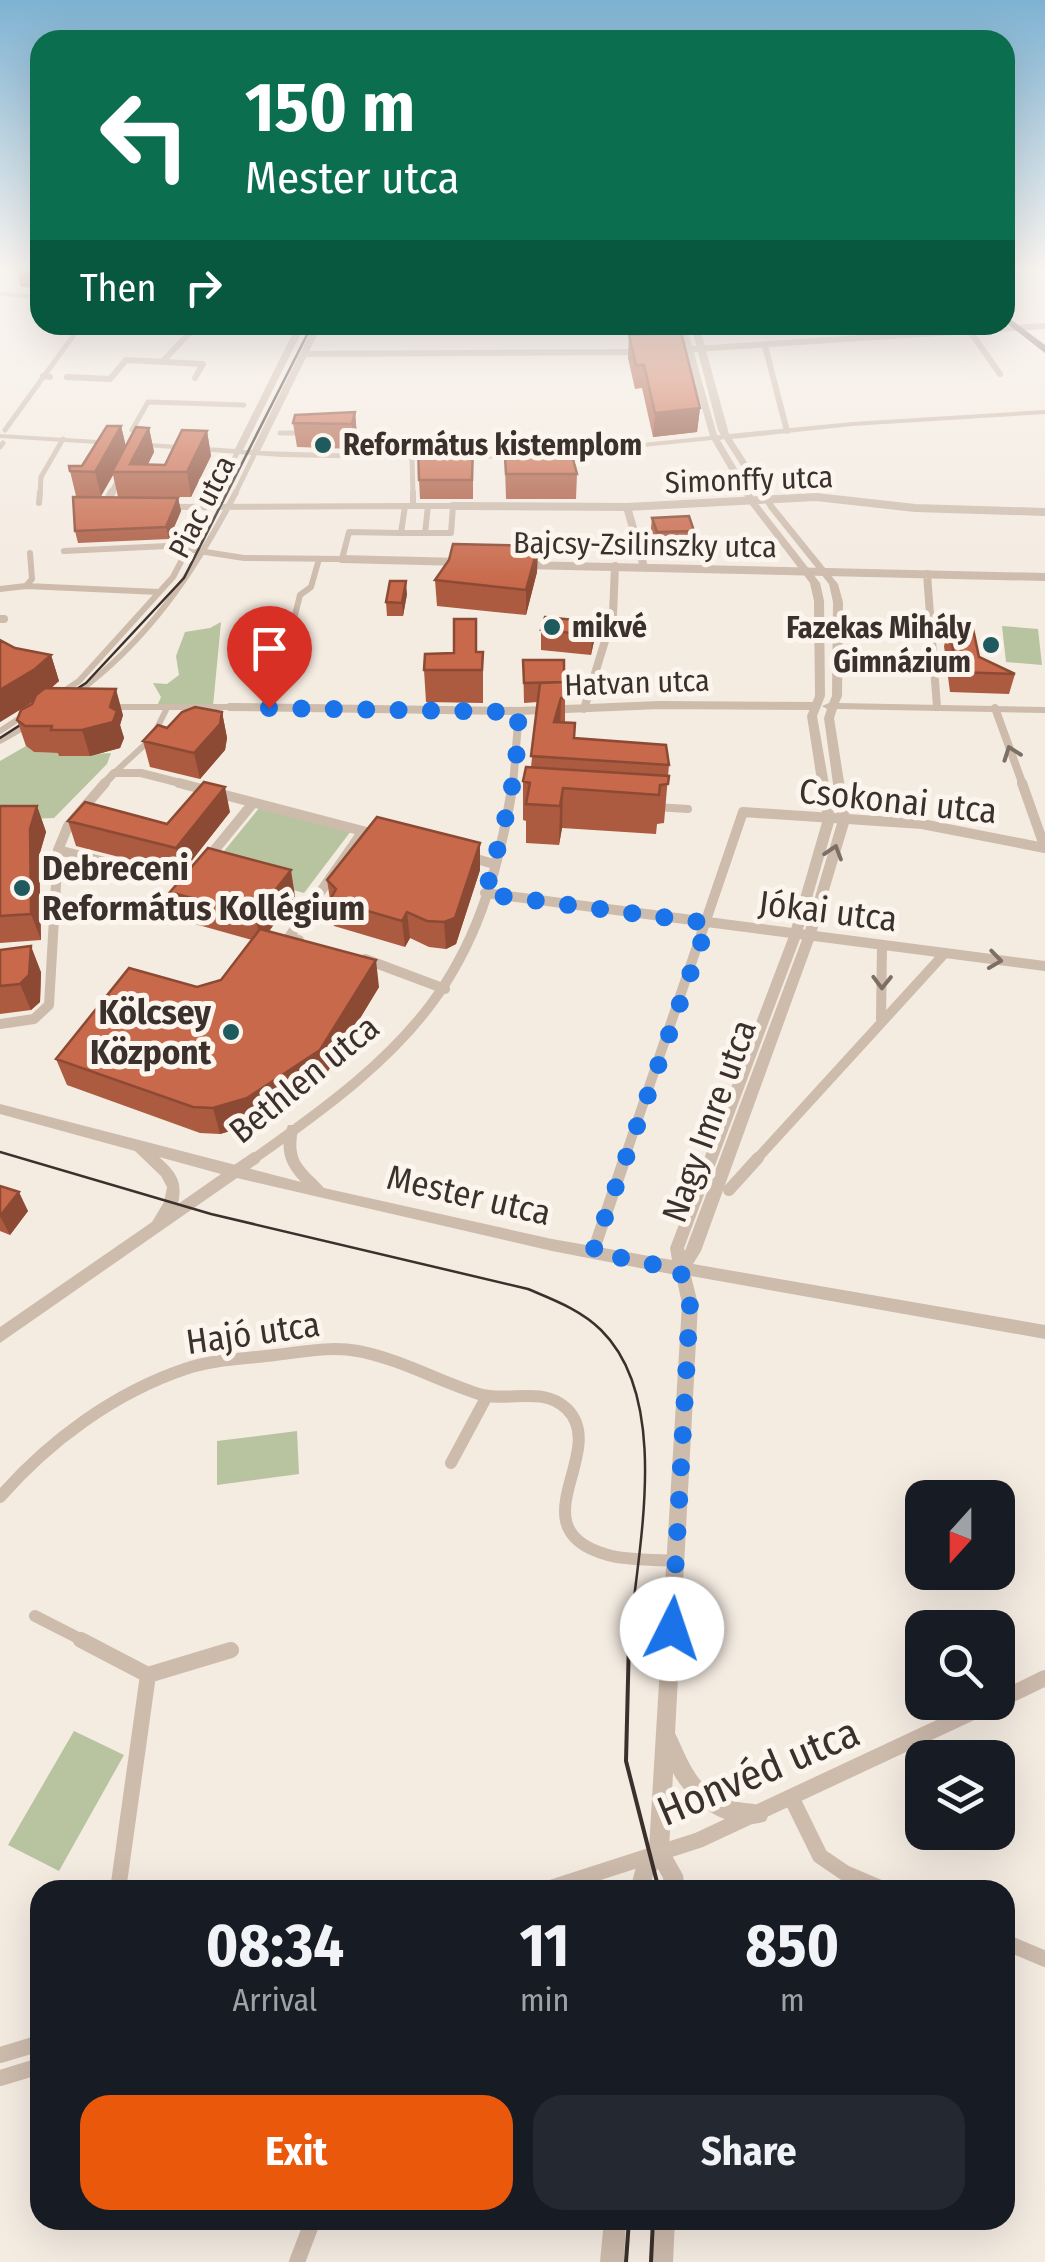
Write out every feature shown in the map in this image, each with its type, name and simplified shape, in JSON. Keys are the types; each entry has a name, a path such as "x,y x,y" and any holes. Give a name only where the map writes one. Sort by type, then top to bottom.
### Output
{"street":[{"path":"2,439 48,373"},
{"path":"67,377 110,379 115,373"},
{"path":"195,378 198,373"},
{"name":"Piac utca","path":"79,680 173,576 277,373"},
{"name":"Piac utca","path":"91,684 170,605 204,552 295,373"},
{"path":"695,373 711,431 722,438 827,573"},
{"path":"709,373 722,438 752,502 808,572"},
{"path":"772,373 787,431"},
{"path":"132,430 148,402 244,406"},
{"path":"2,439 412,458 603,451 787,431 1045,412"},
{"path":"284,433 321,434"},
{"path":"39,503 42,477 63,440"},
{"path":"412,458 413,506"},
{"path":"105,505 125,468"},
{"name":"Simonffy utca","path":"453,506 627,506 816,497 915,508 1045,512"},
{"path":"88,504 121,506"},
{"path":"401,533 404,506"},
{"path":"426,533 428,506"},
{"path":"154,507 453,506 451,533 349,532 342,559"},
{"path":"627,506 644,567"},
{"path":"64,551 148,547 244,558"},
{"path":"26,586 32,578 30,554"},
{"name":"Bajcsy-Zsilinszky utca","path":"244,558 468,562"},
{"path":"288,639 300,595 312,587 319,559"},
{"name":"Bajcsy-Zsilinszky utca","path":"505,564 1045,577"},
{"path":"584,709 613,615 615,566"},
{"name":"Nagy Imre utca","path":"808,572 818,601 820,696 812,716 836,820"},
{"name":"Nagy Imre utca","path":"680,1270 678,1248 802,936 836,820 828,718 837,696 838,602 827,573"},
{"path":"927,574 937,708"},
{"path":"0,589 26,586 158,592"},
{"path":"78,704 52,699 79,680"},
{"path":"61,703 91,684"},
{"path":"96,706 230,708"},
{"name":"Hatvan utca","path":"230,708 518,712 833,706 1045,710"},
{"path":"0,730 39,707"},
{"path":"995,708 1045,848"},
{"path":"0,1024 34,1019 49,1005 58,850 68,826 114,773 152,738 166,710"},
{"name":"Bethlen utca","path":"0,1336 293,1130 367,1074 417,1024 445,989 466,953 510,797 518,712"},
{"path":"0,741 32,722"},
{"path":"114,773 140,773 381,836"},
{"path":"510,797 524,798"},
{"path":"58,850 187,884 252,803"},
{"path":"652,806 688,809"},
{"name":"Csokonai utca","path":"708,923 744,812 922,824 1045,848"},
{"path":"306,942 289,937 363,831"},
{"path":"456,854 494,864"},
{"name":"Jókai utca","path":"485,894 1045,966"},
{"path":"593,1252 708,923"},
{"path":"881,1018 882,946"},
{"path":"730,1190 881,1018 945,953"},
{"path":"356,956 445,989"},
{"name":"Mester utca","path":"0,1109 236,1172 593,1252 1045,1332"},
{"path":"293,1130 288,1142 290,1158 300,1174 322,1192"},
{"path":"137,1146 154,1159 174,1187 171,1203 154,1228"},
{"path":"674,1880 659,1852 690,1304 680,1270"},
{"name":"Hajó utca","path":"0,1497 61,1438 144,1388 206,1364 307,1350 356,1350 487,1396 529,1393 558,1403 571,1413 577,1426 578,1454 563,1497 567,1526 580,1540 610,1555 676,1561"},
{"path":"452,1462 487,1396"},
{"path":"35,1616 148,1675 230,1650"},
{"path":"119,1880 148,1675"},
{"name":"Honvéd utca","path":"1015,1693 1045,1678"},
{"name":"Honvéd utca","path":"574,1880 699,1840 958,1720"},
{"path":"666,1730 680,1770 706,1800 722,1811 759,1814"},
{"path":"792,1799 820,1856 861,1880"},
{"path":"642,1880 644,1870 659,1852"},
{"path":"1015,1946 1045,1959"},
{"path":"0,2055 30,2046"},
{"path":"0,2078 30,2069"},
{"path":"297,2262 309,2230"},
{"path":"612,2262 614,2230"},
{"path":"661,2262 663,2230"}],"green space":[{"path":"221,622 213,706 157,706 161,697 153,683 167,684 179,675 176,656 185,632"},
{"path":"1002,626 1038,629 1042,665 1006,662"},
{"path":"26,746 34,752 60,756 111,753 107,764 54,818 0,820 0,761"},
{"path":"260,807 351,831 304,893 211,867"},
{"path":"297,1431 299,1474 217,1485 217,1441"},
{"path":"74,1731 124,1755 59,1871 8,1845"}],"building":[{"path":"646,373 691,373 700,408 655,413"},
{"path":"355,412 352,424 293,423 295,415"},
{"path":"107,426 121,426 95,472 70,471 69,466 82,466"},
{"path":"136,427 149,428 130,464 165,465 182,430 207,431 187,472 112,472"},
{"path":"567,436 577,474 506,474 504,438"},
{"path":"473,444 472,480 419,480 418,445"},
{"path":"73,497 178,498 166,527 75,531"},
{"path":"689,516 694,531 657,532 652,518"},
{"path":"453,544 538,546 526,590 435,580 449,560"},
{"path":"390,581 406,581 402,603 386,602"},
{"path":"545,617 595,622 592,635 541,630"},
{"path":"454,619 476,619 476,652 483,652 482,670 424,670 425,654 454,653"},
{"path":"950,627 973,629 979,657 1015,674 956,672"},
{"path":"0,640 15,648 51,655 0,690"},
{"path":"523,660 564,660 564,682 524,683"},
{"path":"565,682 565,698 561,698 554,722 575,723 574,738 666,745 669,765 531,756 540,683"},
{"path":"45,688 116,689 110,707 117,711 113,722 82,730 25,726 17,720 21,710 32,704"},
{"path":"195,707 222,712 220,724 194,753 143,741 158,725 167,728 182,712"},
{"path":"526,767 669,776 668,784 660,785 659,795 563,788 560,806 526,804 530,783 523,781"},
{"path":"204,782 225,787 176,848 68,821 85,802 167,824"},
{"path":"0,806 37,806 30,829 31,914 0,916"},
{"path":"377,817 480,843 455,918 427,921 407,912 402,921 330,900 336,889 327,880"},
{"path":"208,848 291,870 255,916 170,892"},
{"name":"Kölcsey Központ","path":"260,929 376,960 320,1050 247,1098 213,1108 193,1107 56,1059 129,968 197,987 221,980"},
{"path":"31,946 29,975 20,984 0,986 0,950"},
{"path":"0,1186 19,1192 0,1216"}],"tram line":[{"path":"0,738 86,683 184,578 288,373"},
{"path":"0,1152 211,1214 528,1289 567,1306 593,1323 623,1360 637,1396 644,1436 643,1522 629,1642"},
{"path":"629,1640 626,1761 656,1880"},
{"path":"626,2262 628,2230"},
{"path":"651,2262 653,2230"}],"place":[{"name":"Református kistemplom","path":"323,445"},
{"name":"mikvé","path":"552,627"},
{"name":"Fazekas Mihály Gimnázium","path":"991,645"},
{"name":"Debreceni Református Kollégium","path":"22,888"},
{"name":"Kölcsey Központ","path":"231,1032"}],"route":[{"path":"269,708 518,712 516,763 504,834 485,894 708,923 593,1252 680,1270 690,1304 672,1629"}]}
